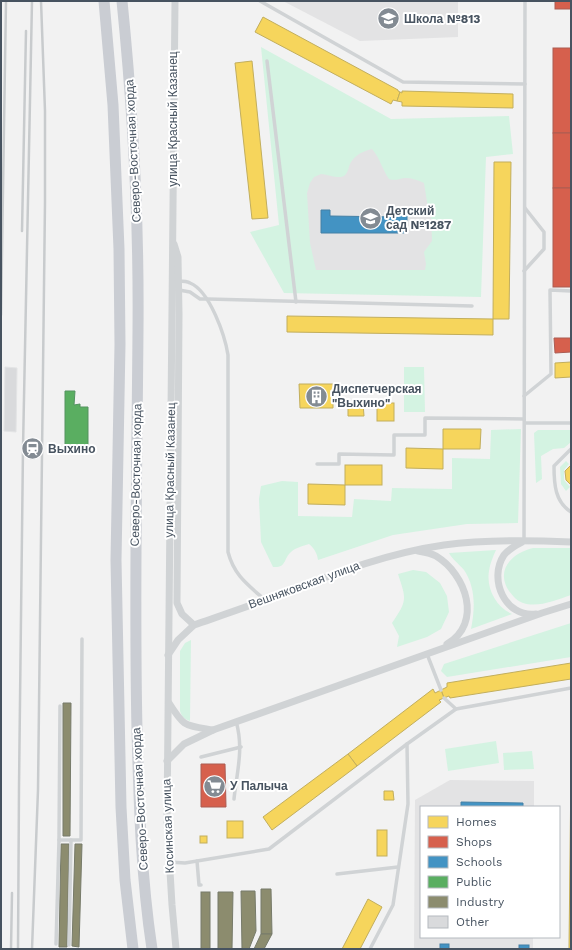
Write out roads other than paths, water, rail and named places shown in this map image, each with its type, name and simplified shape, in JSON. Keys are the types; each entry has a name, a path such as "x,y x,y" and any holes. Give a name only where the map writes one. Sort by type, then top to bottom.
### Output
{"main road":[{"name":"Северо-Восточная хорда","path":"104,1 117,174 120,344 116,568 121,807 125,880 133,949"},
{"name":"Северо-Восточная хорда","path":"122,1 134,137 138,264 135,634 139,790 145,890 152,949"}],"street":[{"name":"улица Красный Казанец","path":"168,702 167,656 175,280 172,238 175,1"},
{"name":"улица Красный Казанец","path":"175,280 179,290 177,603 182,614 194,625"},
{"name":"Вешняковская улица","path":"167,656 178,640 194,625 380,558 451,544 524,541 571,542"},
{"name":"Вешняковская улица","path":"524,541 514,546 505,554 498,567 497,581 501,595 519,612 531,614 542,613"},
{"name":"Вешняковская улица","path":"416,550 434,555 453,570 462,583 466,596 466,622 460,633 451,641 427,654"},
{"name":"Вешняковская улица","path":"167,761 184,744 236,721 571,604"},
{"name":"Вешняковская улица","path":"168,702 180,720 185,724 192,727 213,730"},
{"name":"Косинская улица","path":"168,702 167,821 176,949"}],"lane":[{"path":"260,1 403,82 525,84"},
{"path":"524,541 525,1"},
{"path":"267,61 296,302"},
{"path":"524,271 544,249 544,232 525,208"},
{"path":"175,280 191,283 201,291 208,299 224,336 228,355 228,552 231,563 236,572 264,600"},
{"path":"179,290 190,292 200,298 208,299 472,306"},
{"path":"524,396 551,374 550,290 571,291"},
{"path":"317,464 339,464 339,454 394,455 394,435 425,435 425,418 571,423"},
{"path":"571,449 554,466 554,481 557,497 571,512"},
{"path":"59,840 82,840 82,639"},
{"path":"427,654 441,690"},
{"path":"169,862 185,863 269,848 456,709 571,688"},
{"path":"444,698 456,709"},
{"path":"56,944 59,840 60,706"},
{"path":"234,799 241,747 236,721"},
{"path":"370,949 393,905 408,804 407,744"},
{"path":"201,757 241,747"},
{"path":"69,945 71,840"},
{"path":"197,861 199,885 201,885"},
{"path":"337,874 398,867"}],"railway":[{"path":"1,315 6,1"},
{"path":"18,949 23,448 32,1"},
{"path":"32,949 38,790 45,202 45,111 41,1"},
{"path":"22,231 26,31"},
{"path":"11,949 12,893"}],"place":[{"name":"Школа №813","path":"388,19"},
{"name":"Детский сад №1287","path":"371,218"},
{"name":"Диспетчерская \"Выхино\"","path":"316,396"},
{"name":"Выхино","path":"33,449"},
{"name":"У Палыча","path":"215,786"}]}
